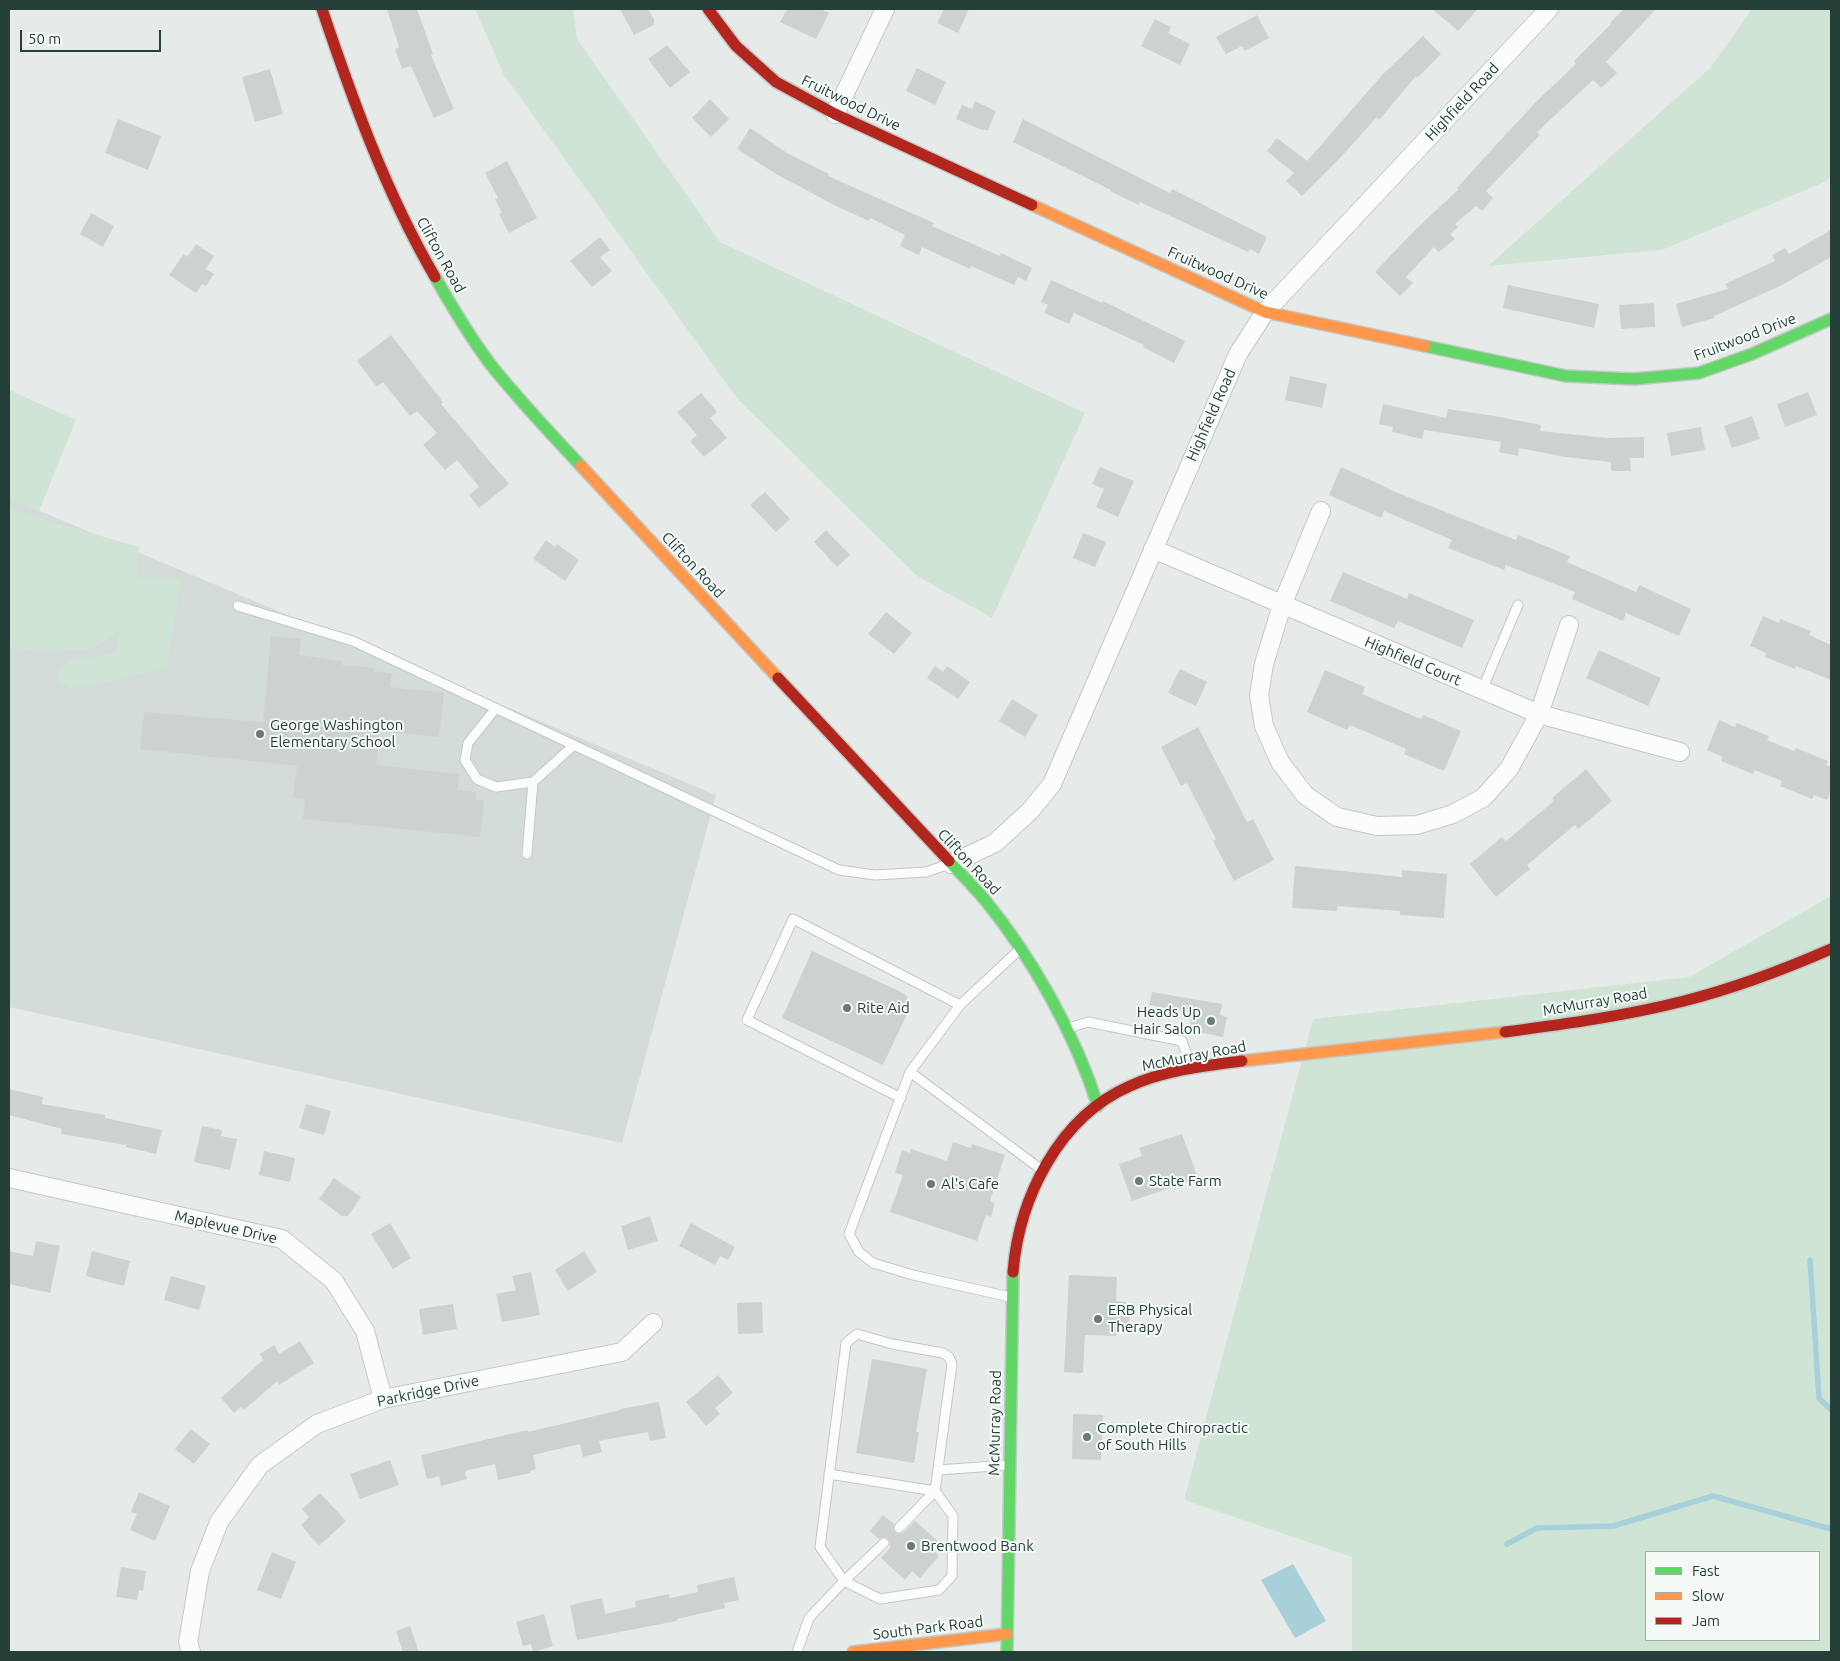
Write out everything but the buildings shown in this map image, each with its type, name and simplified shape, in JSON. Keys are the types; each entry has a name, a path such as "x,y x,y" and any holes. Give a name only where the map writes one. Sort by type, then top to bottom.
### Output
{"main road":[{"name":"Clifton Road","path":"322,9 362,122 395,200 440,286 477,346 534,416 984,899 1035,970 1066,1029 1092,1087 1098,1106"},
{"name":"Fruitwood Drive","path":"708,9 736,46 776,82 835,114 1265,312 1566,376 1634,379 1699,373 1752,354 1831,319"},
{"name":"McMurray Road","path":"1007,1652 1013,1298 1016,1251 1020,1226 1030,1196 1042,1170 1064,1140 1098,1106 1122,1090 1137,1083 1191,1069 1255,1059 1516,1031 1635,1012 1743,984 1800,963 1831,949"},
{"name":"South Park Road","path":"853,1652 1007,1634"}],"street":[{"path":"835,114 885,9"},
{"name":"Highfield Road","path":"951,864 996,843 1030,811 1052,784 1238,354 1265,312 1549,9"},
{"path":"1321,511 1282,605 1264,664 1259,695 1264,726 1280,762 1305,795 1337,817 1377,826 1417,825 1453,814 1483,798 1509,769 1539,714 1569,625"},
{"name":"Highfield Court","path":"1153,549 1539,714 1680,752"},
{"name":"Maplevue Drive","path":"9,1178 282,1239 334,1280 365,1331 383,1399"},
{"name":"Parkridge Drive","path":"191,1652 188,1642 200,1570 219,1522 260,1465 317,1424 383,1399 622,1352 653,1323"}],"lane":[{"path":"1482,690 1518,604"},
{"path":"238,606 353,641 839,870 875,875 926,872 951,864"},
{"path":"496,708 468,743 465,760 477,779 496,788 533,782 573,746"},
{"path":"527,854 533,782"},
{"path":"901,1098 747,1020 793,919 960,1005"},
{"path":"1013,1298 913,1275 873,1263 859,1252 849,1234 910,1072 960,1005 1021,948"},
{"path":"1066,1029 1088,1022 1182,1041 1191,1069"},
{"path":"910,1072 1042,1170"},
{"path":"829,1474 935,1491 953,1516 952,1576 939,1590 880,1599 844,1581 820,1547 829,1474 846,1343 857,1334 892,1344 942,1353 949,1357 952,1364 935,1491 899,1528"},
{"path":"938,1470 1010,1465"},
{"path":"797,1652 810,1618 844,1581 884,1543"}],"shaded area":[{"path":"9,498 716,795 622,1143 9,1007"}],"green space":[{"path":"475,9 573,9 577,39 720,242 1085,413 992,618 917,576 736,397 504,75"},
{"path":"1752,9 1831,9 1831,177 1822,183 1662,250 1488,266 1710,68"},
{"path":"9,390 76,420 39,511 9,498"},
{"path":"9,511 139,547 137,577 181,580 167,667 112,681 70,688 57,681 59,668 69,661 115,653 121,627 93,649 43,652 12,648 9,643"},
{"path":"1831,896 1831,1652 1352,1652 1352,1557 1184,1500 1313,1019 1689,977"}],"water":[{"path":"1293,1564 1326,1621 1295,1638 1261,1580"}],"waterway":[{"path":"1810,1260 1819,1398 1831,1410"},
{"path":"1507,1544 1537,1528 1613,1526 1713,1496 1831,1529"}],"traffic: fast":[{"path":"435,277 491,365 581,466"},
{"path":"1425,346 1566,376 1634,379 1699,373 1752,354 1831,319"},
{"path":"949,861 985,900 1036,972 1065,1025 1089,1079 1098,1106"},
{"path":"1007,1652 1013,1272"}],"traffic: slow":[{"path":"1032,205 1265,312 1425,346"},
{"path":"581,466 778,678"},
{"path":"1242,1061 1505,1032"},
{"path":"853,1652 1007,1634"}],"traffic: jam":[{"path":"322,9 358,112 386,180 417,245 435,277"},
{"path":"708,9 736,46 776,82 835,114 1032,205"},
{"path":"778,678 949,861"},
{"path":"1505,1032 1572,1023 1684,1001 1759,978 1831,949"},
{"path":"1013,1272 1024,1216 1034,1189 1047,1163 1063,1139 1083,1118 1105,1100 1143,1081 1185,1069 1242,1061"}],"place":[{"name":"George Washington Elementary School","path":"260,734"},
{"name":"Rite Aid","path":"847,1008"},
{"name":"Heads Up Hair Salon","path":"1211,1021"},
{"name":"State Farm","path":"1139,1181"},
{"name":"Al's Cafe","path":"931,1184"},
{"name":"ERB Physical Therapy","path":"1098,1319"},
{"name":"Complete Chiropractic of South Hills","path":"1087,1437"},
{"name":"Brentwood Bank","path":"911,1546"}]}
